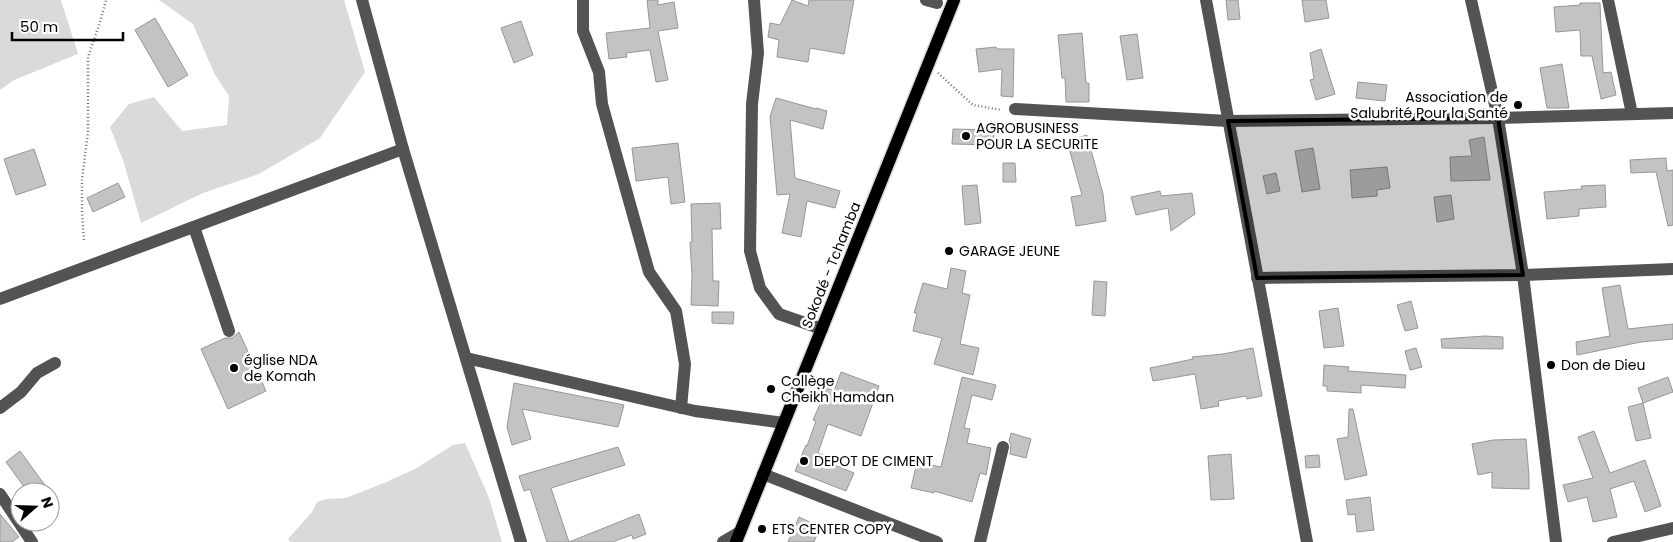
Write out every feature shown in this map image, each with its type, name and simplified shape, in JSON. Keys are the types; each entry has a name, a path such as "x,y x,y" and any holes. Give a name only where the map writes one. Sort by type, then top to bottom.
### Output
{"main road":[{"name":"Sokodé - Tchamba","path":"738,537 954,0"}],"street":[{"path":"362,0 403,149 521,542"},
{"path":"583,0 583,31 599,72 602,104 649,272 676,311 685,364 681,408"},
{"path":"754,0 758,53 752,104 750,251 760,288 779,314 822,329"},
{"path":"1206,0 1307,542"},
{"path":"1471,0 1498,118 1523,276 1556,542"},
{"path":"1608,0 1632,114"},
{"path":"1016,109 1228,121 1498,118 1673,113"},
{"path":"0,298 403,149"},
{"path":"194,227 229,331"},
{"path":"1258,278 1523,276 1673,269"},
{"path":"466,358 681,408 784,424"},
{"path":"0,408 21,392 37,373 55,363"},
{"path":"980,542 1003,447"},
{"path":"763,474 937,542"},
{"path":"0,494 32,542"},
{"path":"1614,542 1673,528"},
{"path":"723,542 738,537"}],"path":[{"path":"84,240 82,180 88,132 88,57 106,0"},
{"path":"928,66 946,79 973,105 1005,111 1016,109"}],"highlighted area":[{"path":"1498,118 1523,275 1257,278 1228,121"}],"shaded area":[{"path":"0,0 61,0 78,54 14,80 0,90"},
{"path":"159,0 344,0 365,72 320,138 259,174 203,193 141,223 124,163 110,127 129,104 154,97 182,131 227,125 229,96 214,73 193,24"},
{"path":"465,443 489,498 502,542 290,542 288,539 312,512 317,502 326,499 346,498 384,483 415,469 453,445"}],"building":[{"path":"647,0 658,0 658,5 674,2 678,28 658,31 668,80 656,82 650,50 626,53 627,57 609,59 606,33 650,28"},
{"path":"792,0 808,6 809,0 854,0 844,54 810,48 808,62 777,57 779,40 768,37 770,23 780,25"},
{"path":"1226,0 1238,0 1240,19 1228,20"},
{"path":"1302,0 1326,0 1329,18 1305,22"},
{"path":"1580,3 1600,3 1603,73 1611,72 1616,95 1601,99 1592,56 1581,56 1580,30 1556,32 1554,7 1580,5"},
{"path":"155,18 188,75 168,87 135,30"},
{"path":"521,21 533,55 514,63 501,28"},
{"path":"1082,33 1086,83 1089,83 1089,102 1066,102 1065,78 1062,78 1058,35"},
{"path":"1137,34 1143,78 1127,80 1120,36"},
{"path":"996,47 997,49 1014,49 1013,97 1001,96 1002,69 979,72 976,49"},
{"path":"1321,49 1335,94 1316,100 1310,80 1314,79 1310,53"},
{"path":"1562,64 1569,108 1547,108 1540,68"},
{"path":"1358,82 1387,85 1385,101 1356,98"},
{"path":"776,98 827,111 823,129 790,120 795,178 840,191 835,208 807,201 801,237 782,233 790,194 777,195 770,117"},
{"path":"953,129 994,130 994,145 952,144"},
{"path":"1087,135 1103,194 1106,221 1076,226 1071,197 1082,195 1067,141"},
{"path":"1484,137 1490,180 1451,181 1450,157 1472,156 1469,140"},
{"path":"678,143 685,202 671,204 668,177 636,181 632,148"},
{"path":"1313,148 1320,189 1302,192 1295,151"},
{"path":"34,149 46,185 16,195 4,159"},
{"path":"1666,158 1667,171 1673,170 1673,225 1668,226 1656,172 1631,173 1630,160"},
{"path":"1003,163 1015,163 1016,182 1003,182"},
{"path":"1387,167 1390,188 1377,190 1377,196 1352,198 1350,170"},
{"path":"1276,173 1280,191 1267,194 1263,176"},
{"path":"118,183 125,197 93,212 87,198"},
{"path":"977,185 981,223 965,225 962,186"},
{"path":"1605,185 1606,207 1579,209 1579,216 1547,219 1544,192 1582,189 1581,186"},
{"path":"1160,191 1161,196 1192,193 1195,214 1171,231 1168,208 1136,215 1131,197"},
{"path":"1451,195 1454,219 1437,222 1434,197"},
{"path":"720,203 721,229 712,229 713,281 719,281 718,306 691,305 691,204"},
{"path":"951,268 966,271 962,293 970,295 960,344 979,348 973,375 934,364 942,338 913,331 917,313 914,313 923,283 947,289"},
{"path":"1094,281 1107,282 1105,316 1092,315"},
{"path":"1620,285 1628,329 1673,324 1673,339 1641,342 1577,355 1576,342 1610,336 1602,288"},
{"path":"1411,301 1418,328 1405,331 1397,305"},
{"path":"1338,308 1344,346 1324,348 1319,311"},
{"path":"712,312 734,312 733,324 712,323"},
{"path":"239,332 266,391 228,409 201,349 225,338 232,338"},
{"path":"1485,336 1503,337 1503,349 1442,348 1441,339"},
{"path":"1253,348 1262,396 1247,399 1246,396 1218,401 1219,406 1201,409 1195,374 1153,381 1150,368 1193,359 1192,357 1223,354"},
{"path":"1416,348 1422,367 1410,370 1405,351"},
{"path":"1324,365 1349,367 1348,371 1406,375 1405,388 1361,385 1361,393 1327,391 1327,386 1323,386"},
{"path":"841,372 879,386 861,436 828,424 818,453 834,458 832,464 854,473 846,491 795,471 807,446 816,421 813,420 827,388 834,391"},
{"path":"962,377 996,385 992,400 972,395 964,428 970,429 967,443 991,448 986,475 980,473 972,502 934,491 934,493 911,488 917,462 941,467"},
{"path":"1668,377 1673,392 1643,403 1638,388"},
{"path":"514,383 624,405 618,427 522,409 531,439 512,445 507,427"},
{"path":"1643,403 1651,438 1636,441 1628,407"},
{"path":"1349,409 1353,409 1367,475 1345,480 1337,439 1348,437"},
{"path":"1594,431 1610,473 1645,460 1661,506 1645,512 1634,481 1610,489 1617,517 1593,522 1587,497 1568,502 1563,485 1593,478 1578,437"},
{"path":"1011,433 1031,439 1026,458 1010,454 1011,445 1009,441"},
{"path":"1526,439 1529,489 1492,488 1492,472 1478,475 1472,444 1493,440"},
{"path":"618,447 625,465 551,488 569,542 547,542 530,489 524,491 519,476"},
{"path":"20,451 43,482 21,482 6,462"},
{"path":"1231,454 1234,499 1211,500 1208,456"},
{"path":"1319,455 1320,467 1306,468 1305,456"},
{"path":"1370,497 1374,530 1357,532 1355,514 1348,515 1346,500"},
{"path":"0,514 10,526 10,532 15,532 19,537 12,542 0,542"},
{"path":"639,514 646,534 633,539 632,535 612,542 569,542"},
{"path":"799,517 820,527 814,542 788,542"}],"place":[{"name":"Association de Salubrité Pour la Santé","path":"1518,105"},
{"name":"AGROBUSINESS POUR LA SECURITE","path":"966,136"},
{"name":"GARAGE JEUNE","path":"949,251"},
{"name":"Don de Dieu","path":"1551,365"},
{"name":"église NDA de Komah","path":"234,368"},
{"name":"Collège Cheikh Hamdan","path":"771,389"},
{"name":"DEPOT DE CIMENT","path":"804,461"},
{"name":"ETS CENTER COPY","path":"762,529"}]}
